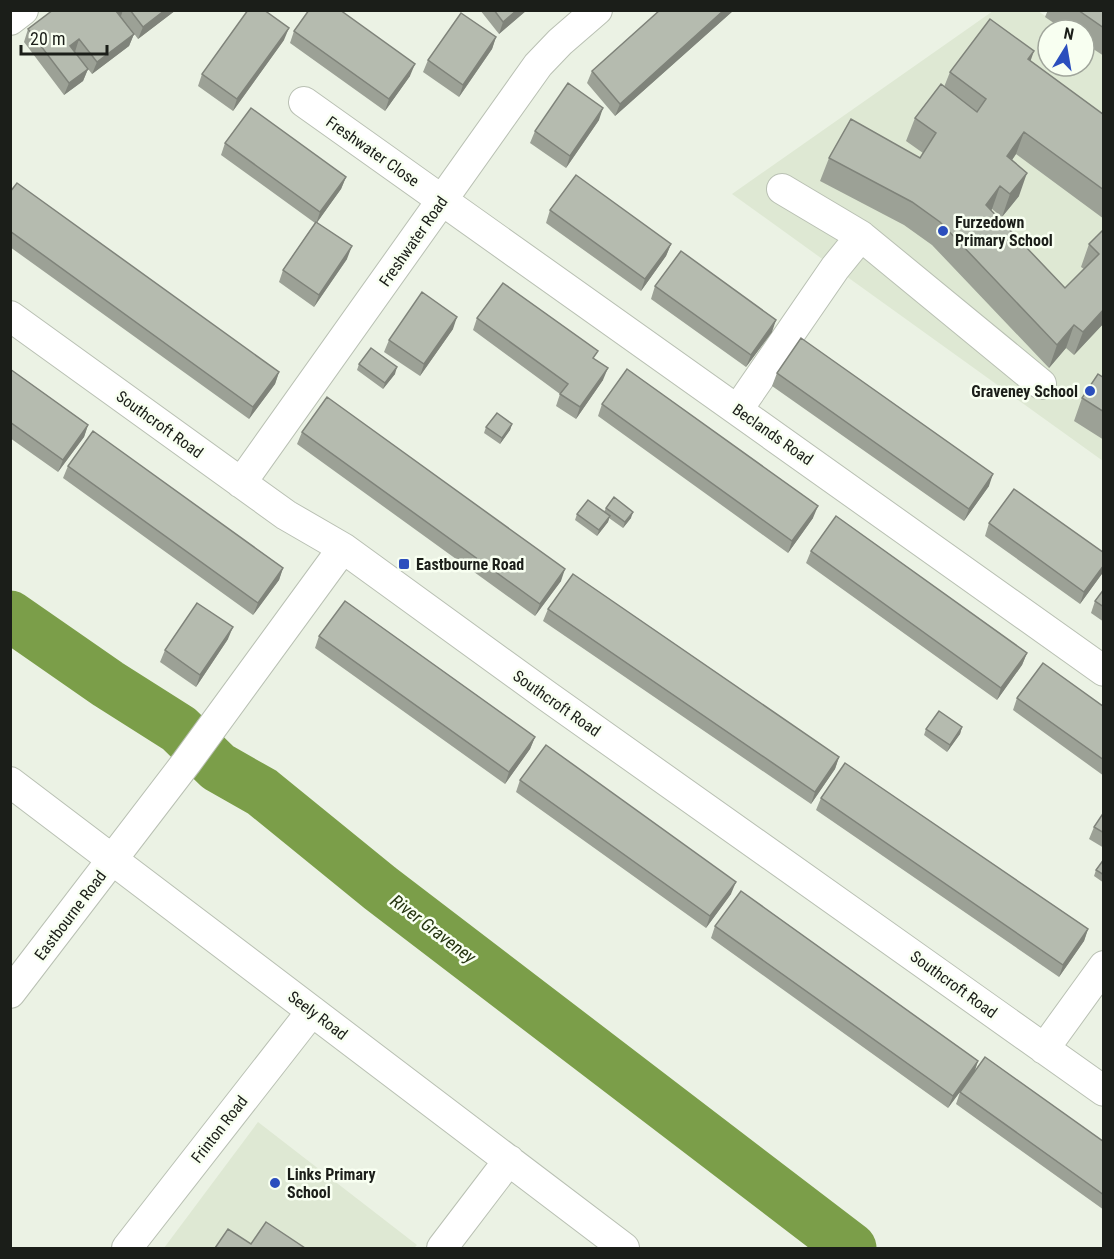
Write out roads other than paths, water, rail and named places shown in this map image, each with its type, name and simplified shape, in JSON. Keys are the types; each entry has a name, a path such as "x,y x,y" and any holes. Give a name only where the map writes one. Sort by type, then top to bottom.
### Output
{"street":[{"path":"10,20 23,10"},
{"name":"Freshwater Road","path":"241,483 538,65 560,42 597,10"},
{"name":"Freshwater Close","path":"304,102 442,200"},
{"path":"782,189 861,236 1041,384"},
{"name":"Beclands Road","path":"442,200 1104,670"},
{"path":"738,409 835,268 861,236"},
{"name":"Southcroft Road","path":"10,316 286,515 343,548 547,696 1104,1091"},
{"name":"Eastbourne Road","path":"10,993 186,764 343,548"},
{"name":"Seely Road","path":"10,782 624,1248"},
{"path":"1044,1049 1104,966"},
{"name":"Frinton Road","path":"127,1248 312,1011"},
{"path":"442,1248 509,1160"}],"waterway":[{"name":"River Graveney","path":"10,616 108,684 179,729 218,767 262,792 380,888 851,1248"}],"place":[{"name":"Furzedown Primary School","path":"943,231"},
{"name":"Graveney School","path":"1090,391"},
{"name":"Eastbourne Road","path":"404,564"},
{"name":"Links Primary School","path":"275,1183"}]}
